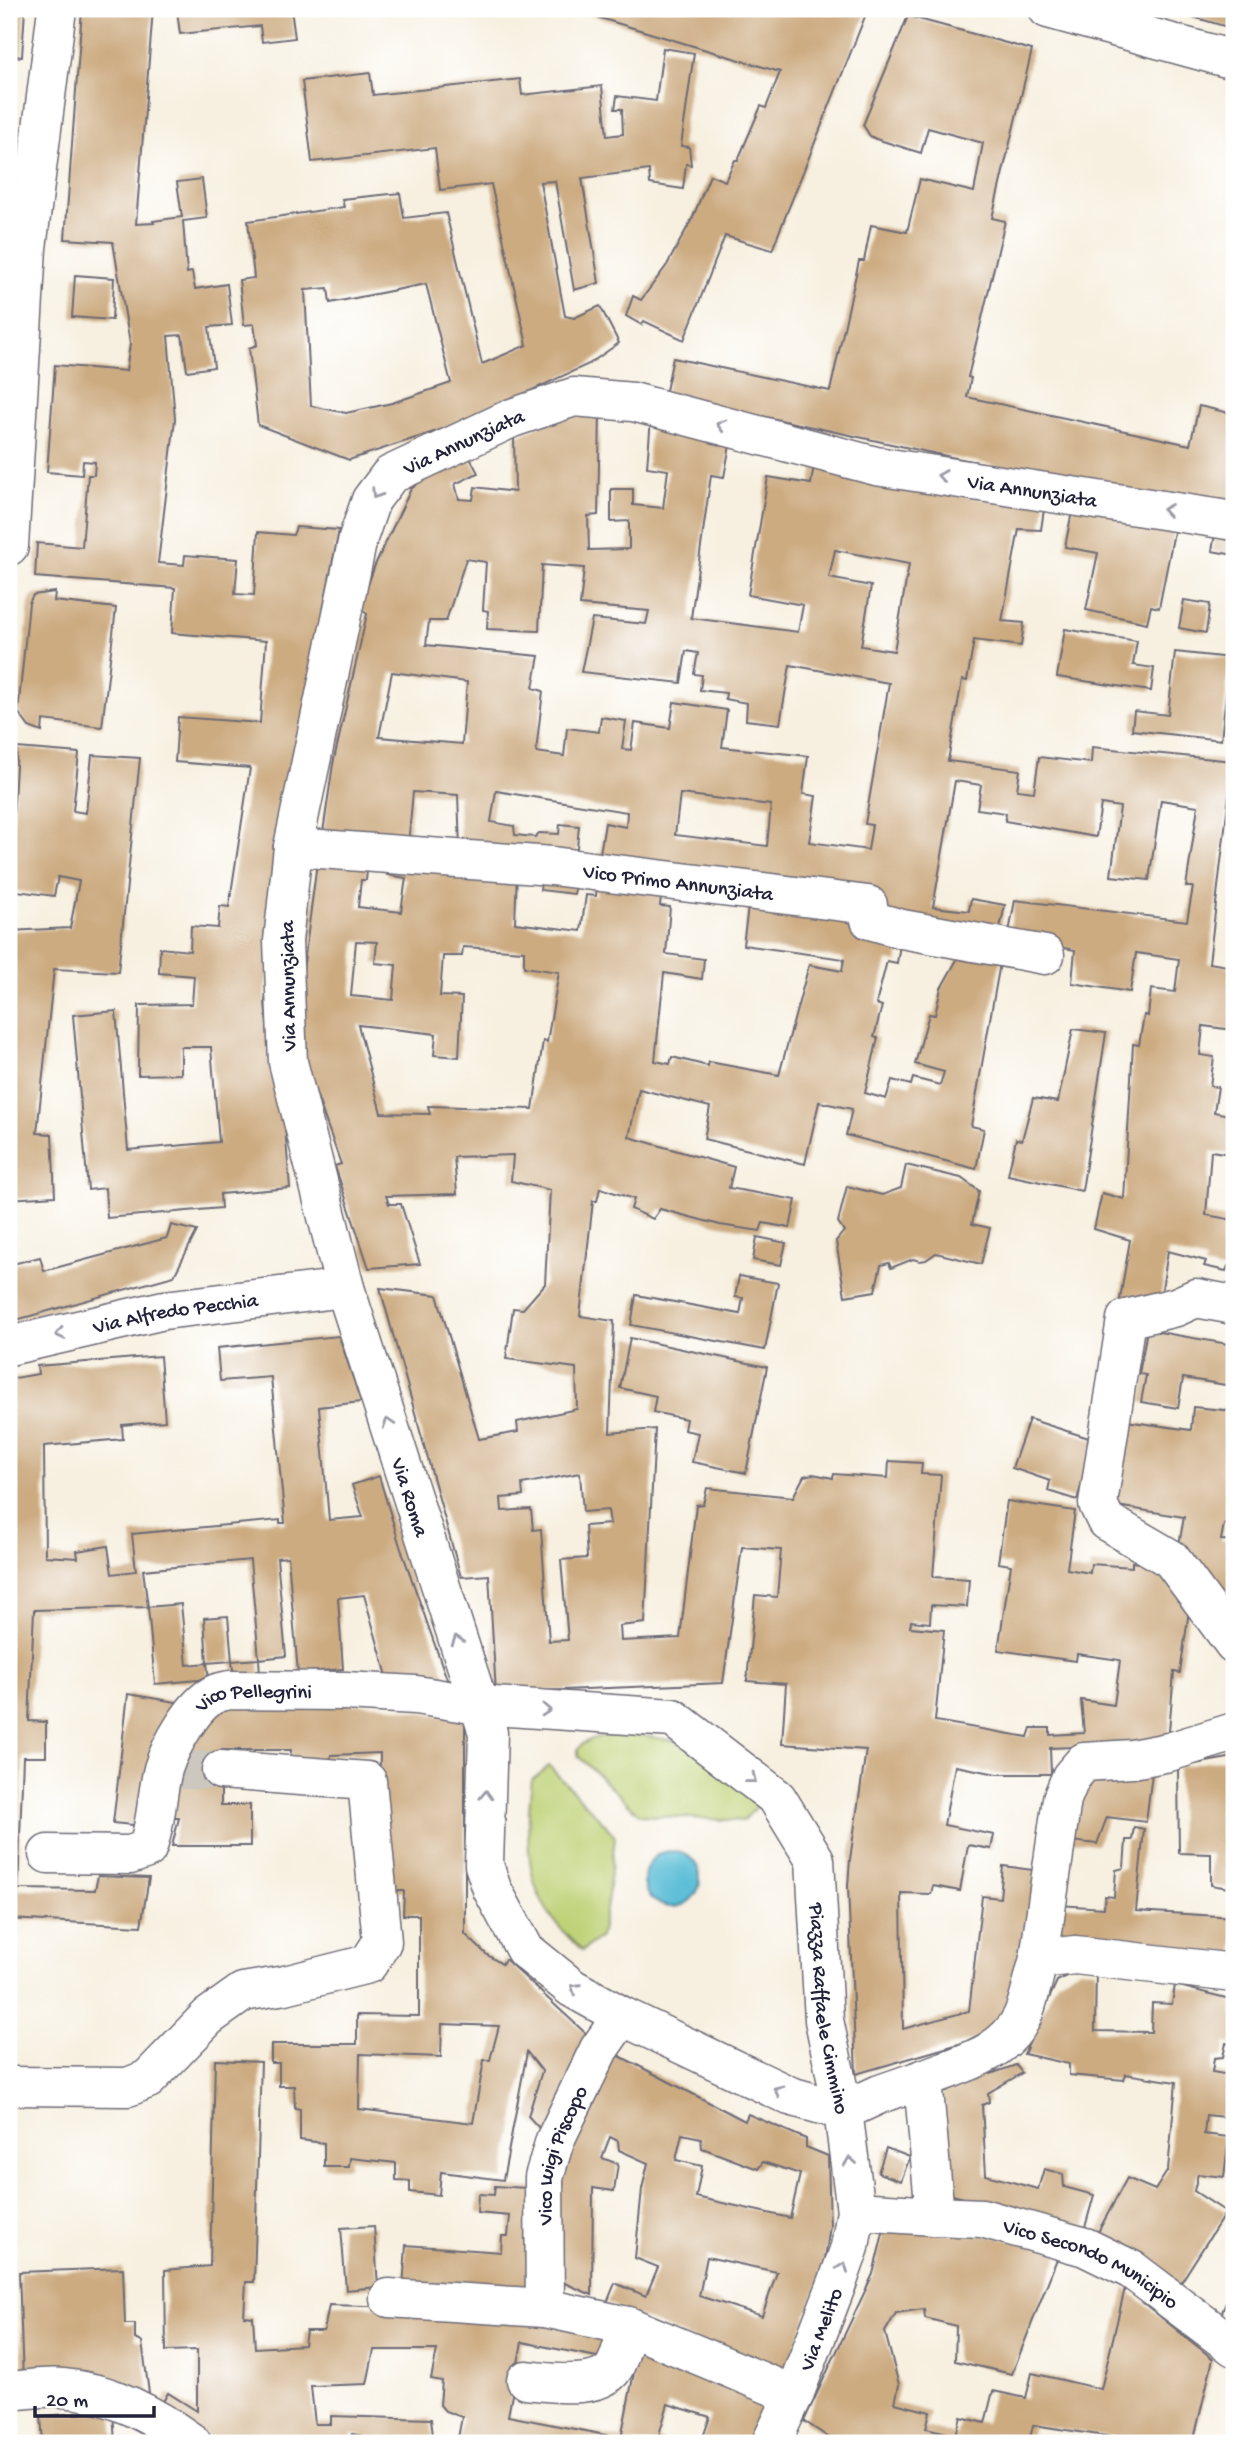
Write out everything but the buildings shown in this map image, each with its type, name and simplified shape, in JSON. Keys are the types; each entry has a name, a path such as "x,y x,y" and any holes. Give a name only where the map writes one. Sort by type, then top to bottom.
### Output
{"street":[{"path":"9,546 15,350 57,9"},
{"path":"1048,9 1234,60"},
{"name":"Via Annunziata","path":"345,1288 288,1062 283,941 293,847 358,538 371,500 390,475 512,418 574,397 633,402 876,466 1234,521"},
{"name":"Vico Primo Annunziata","path":"293,847 552,866 867,905 870,920 902,929 1045,955"},
{"name":"Via Alfredo Pecchia","path":"9,1346 164,1310 345,1288"},
{"name":"Via Roma","path":"345,1288 478,1705"},
{"path":"1234,1305 1196,1298 1176,1307 1126,1319 1098,1504 1106,1521 1171,1559 1234,1644"},
{"name":"Vico Pellegrini","path":"48,1854 130,1855 147,1849 169,1770 172,1747 189,1719 204,1701 215,1694 256,1688 392,1693 478,1705"},
{"name":"Piazza Raffaele Cimmino","path":"478,1705 673,1718 778,1798 815,1860 824,2020 843,2111 790,2095 622,2016 572,1988 525,1950 492,1889 484,1865 488,1733 478,1705"},
{"path":"843,2111 990,2052 1009,2038 1022,2016 1039,1959 1062,1799 1071,1777 1083,1762 1132,1759 1169,1752 1234,1732"},
{"path":"9,2086 128,2087 148,2079 208,2017 243,1992 285,1985 368,1964 382,1942 367,1781 221,1770"},
{"path":"1039,1959 1075,1955 1234,1973"},
{"name":"Vico Luigi Piscopo","path":"545,2308 544,2178 555,2140 599,2049 622,2016"},
{"path":"923,2079 935,2216"},
{"name":"Via Melito","path":"772,2443 794,2395 850,2247 856,2211 843,2111"},
{"name":"Vico Secondo Municipio","path":"856,2211 982,2218 1085,2247 1132,2270 1234,2347"},
{"path":"389,2298 545,2308 628,2326 794,2395"},
{"path":"526,2380 584,2383 604,2377 615,2367 628,2326"},
{"path":"9,2391 61,2387 104,2395 160,2420 192,2443"}],"green space":[{"path":"638,1735 682,1742 761,1802 743,1821 640,1815 578,1756 578,1749 583,1744 597,1737"},
{"path":"549,1766 615,1837 600,1937 582,1951 548,1912 538,1894 532,1872 528,1832 532,1780"}],"water":[{"path":"672,1851 683,1853 692,1859 698,1868 698,1890 692,1899 683,1905 672,1907 661,1905 652,1899 646,1890 644,1879 646,1868 652,1859 661,1853"}],"tunnel":[{"path":"176,1770 221,1770"}]}
